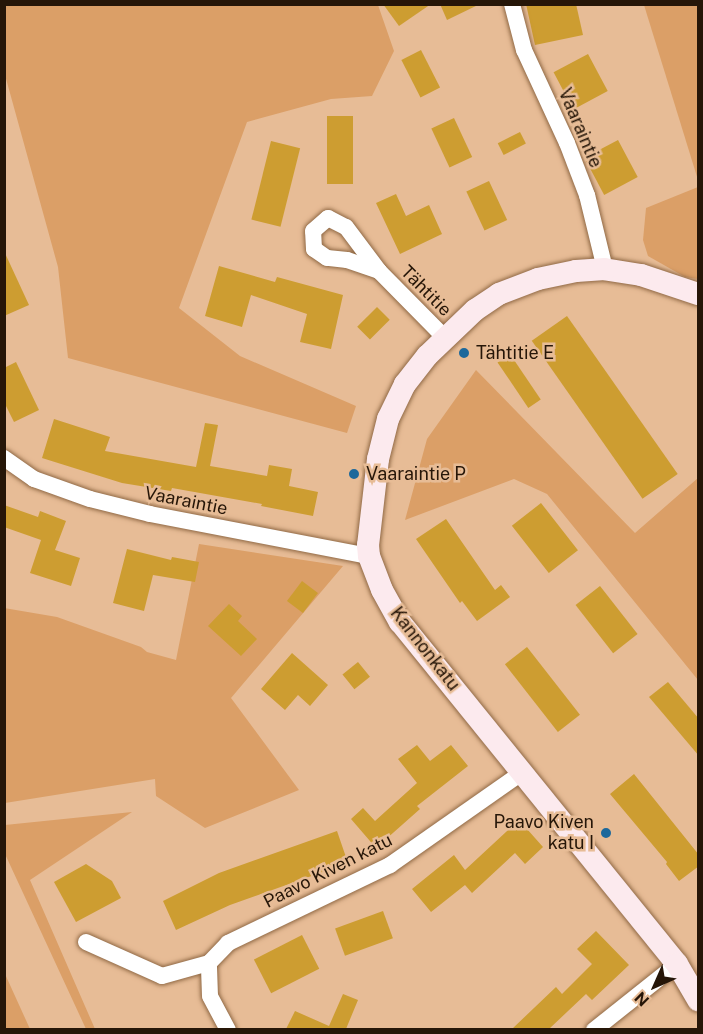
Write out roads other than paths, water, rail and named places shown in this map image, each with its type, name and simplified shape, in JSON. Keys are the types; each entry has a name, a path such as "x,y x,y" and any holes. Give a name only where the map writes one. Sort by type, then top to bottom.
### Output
{"street":[{"name":"Vaaraintie","path":"512,4 524,50 567,143 587,195 605,269"},
{"name":"Kannonkatu","path":"699,294 642,275 605,269 576,271 538,279 500,294 475,310 445,338 405,384 388,419 378,459 369,556 382,590 400,622 677,964 699,1000"},
{"name":"Tähtitie","path":"379,272 445,338"},
{"name":"Vaaraintie","path":"4,458 34,479 90,499 150,514 369,556"},
{"name":"Paavo Kiven katu","path":"209,963 228,943 390,865 523,772"},
{"path":"86,942 162,976 209,963 210,996 228,1029"},
{"path":"594,1029 677,964"}],"place":[{"name":"Tähtitie E","path":"464,353"},
{"name":"Vaaraintie P","path":"354,474"},
{"name":"Paavo Kiven katu I","path":"606,833"}]}
